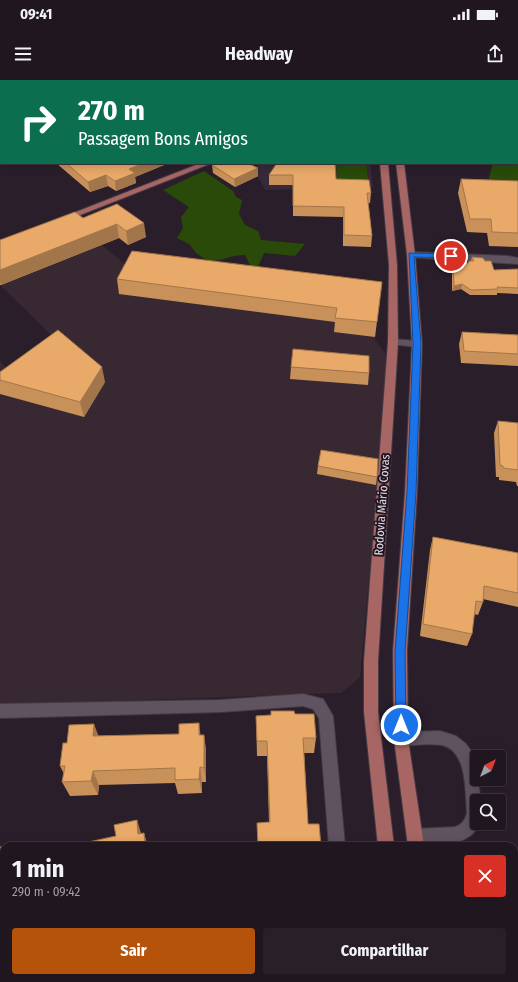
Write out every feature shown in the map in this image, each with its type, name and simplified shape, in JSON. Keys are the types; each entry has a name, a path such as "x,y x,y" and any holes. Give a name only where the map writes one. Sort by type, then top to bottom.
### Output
{"main road":[{"path":"50,224 205,164"},
{"name":"Rodovia Mário Covas","path":"384,164 393,265 393,342 371,661 372,712 386,842"},
{"path":"400,164 401,185 411,255 417,344 411,492 400,652 401,739 415,841"}],"street":[{"path":"411,255 508,259 518,261"},
{"path":"393,342 417,344"},
{"path":"0,710 220,706 303,700 318,704 326,716 337,842"},
{"path":"401,739 440,738 451,741 461,749 469,760 475,813 472,823 464,832 456,835 415,841"}],"shaded area":[{"path":"258,164 370,164 373,187 265,190 258,177 255,176 254,167 259,165"},
{"path":"78,225 127,266 380,297 375,340 389,358 360,677 341,693 0,705 0,361 16,379 61,345 0,285"}],"green space":[{"path":"336,164 366,164 369,186 338,185"},
{"path":"491,164 518,164 518,193 488,182 492,166"},
{"path":"204,171 233,191 236,197 242,200 239,214 245,225 258,231 261,240 305,244 295,256 264,253 258,267 250,265 245,255 210,262 197,254 189,244 177,238 183,228 181,217 189,207 163,190"}],"building":[{"path":"67,164 142,164 129,169 135,173 115,181 106,175 88,182"},
{"path":"249,164 258,168 234,179 212,165"},
{"path":"276,164 335,164 336,179 369,180 371,193 367,193 372,236 344,235 344,207 293,206 293,175 269,175"},
{"path":"461,179 518,181 518,233 492,232 491,219 470,219"},
{"path":"117,204 144,223 126,231 117,224 0,270 0,240 75,212 83,218"},
{"path":"132,251 382,282 377,322 335,318 337,308 117,279"},
{"path":"472,257 483,258 485,261 491,261 494,270 518,269 518,288 497,287 498,289 471,290 462,284 454,286 453,262 468,263 469,261 474,261"},
{"path":"58,330 102,367 80,402 0,380 0,372"},
{"path":"462,332 518,335 518,354 464,351"},
{"path":"293,349 369,356 369,373 291,367"},
{"path":"498,421 518,423 518,470 503,468 503,466 500,465"},
{"path":"321,450 378,459 377,477 318,466"},
{"path":"433,537 518,553 518,593 484,586 483,602 476,601 472,634 423,624"},
{"path":"271,711 294,711 295,714 314,714 316,738 303,738 308,824 319,824 321,842 258,842 257,823 270,822 267,741 257,741 256,716 271,715"},
{"path":"199,723 199,735 204,735 204,768 200,767 199,779 175,780 175,768 93,771 91,781 62,782 65,766 60,766 63,743 67,743 69,725 94,724 93,736 179,734 179,724"},
{"path":"137,820 138,834 144,833 145,842 88,842 116,836 114,825"}],"route":[{"path":"401,725 400,652 411,492 417,344 411,255 451,256"}]}
